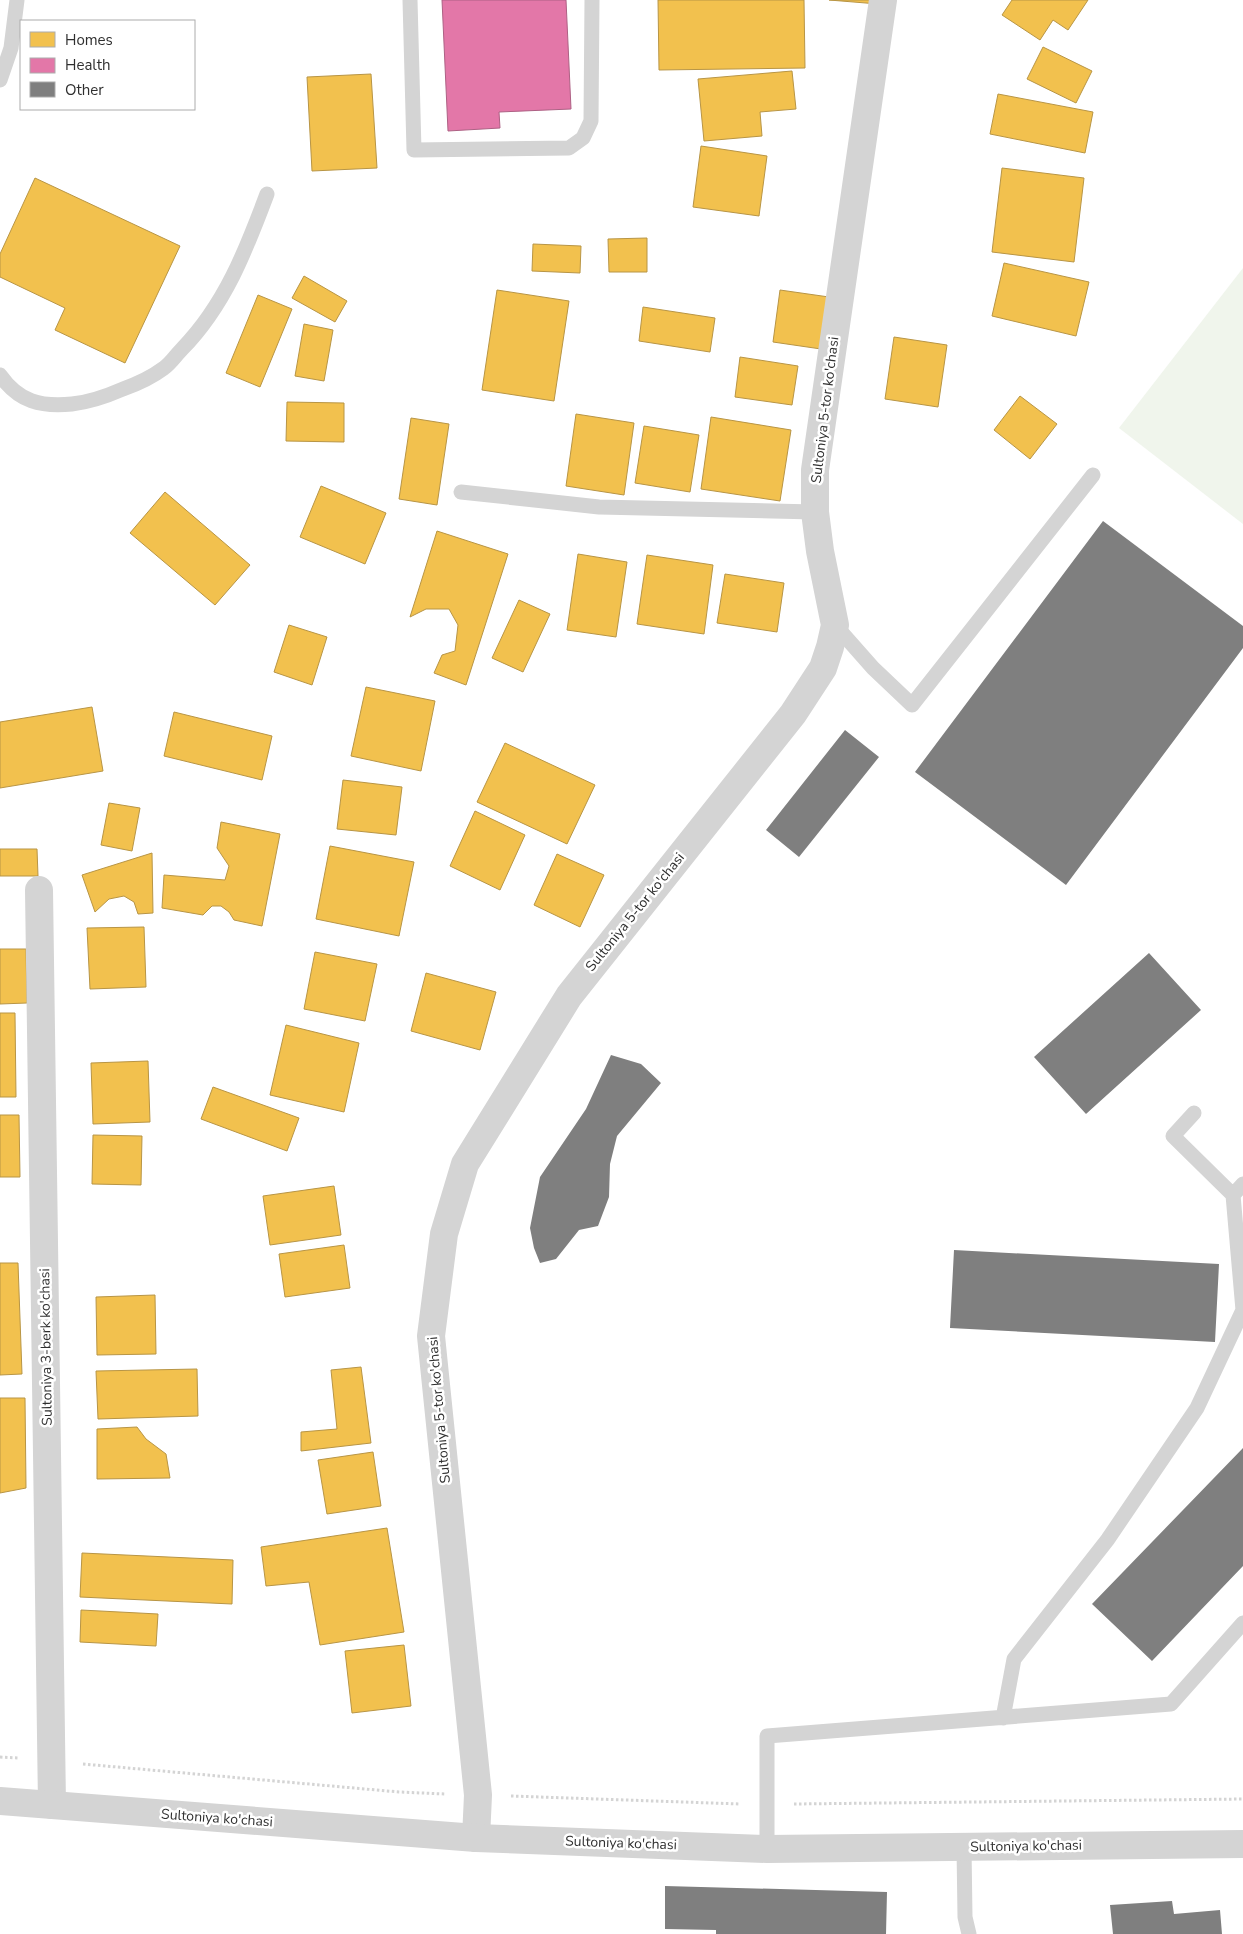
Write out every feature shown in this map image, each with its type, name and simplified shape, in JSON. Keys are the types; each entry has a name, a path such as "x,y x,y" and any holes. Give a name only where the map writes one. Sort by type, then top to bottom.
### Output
{"street":[{"name":"Sultoniya 5-tor ko'chasi","path":"476,1838 478,1795 431,1336 444,1234 466,1164 568,996 793,714 822,668 830,648 835,625 820,551 816,512 815,470 883,0"},
{"name":"Sultoniya 3-berk ko'chasi","path":"39,890 52,1805"},
{"name":"Sultoniya ko'chasi","path":"0,1801 476,1838 767,1849 1243,1844"}],"lane":[{"path":"0,80 11,48 17,0"},
{"path":"410,0 414,150 569,148 583,138 591,122 592,0"},
{"path":"0,375 24,400 53,406 83,403 104,398 136,384 164,368 195,336 222,299 247,247 267,194"},
{"path":"835,625 872,668 912,705 1093,475"},
{"path":"460,492 599,507 816,512"},
{"path":"1003,1718 1014,1659 1108,1539 1196,1408 1243,1310 1238,1189 1172,1136 1194,1112"},
{"path":"767,1849 767,1736 1171,1704 1243,1623"},
{"path":"964,1847 965,1917 969,1934"}],"path":[{"path":"0,1757 399,1792 478,1795 766,1804 1243,1799"}],"shaded area":[{"path":"1243,268 1243,524 1119,428"}],"building: Homes":[{"path":"658,0 804,0 805,68 659,70"},
{"path":"829,0 878,0 878,4"},
{"path":"1012,0 1088,0 1068,30 1053,20 1040,40 1002,15"},
{"path":"1043,47 1092,71 1076,103 1027,79"},
{"path":"792,71 796,109 760,112 762,136 704,141 698,79"},
{"path":"371,74 377,168 312,171 307,77"},
{"path":"998,94 1093,112 1085,153 990,134"},
{"path":"701,146 767,156 759,216 693,207"},
{"path":"1002,168 1084,178 1074,262 992,252"},
{"path":"35,178 180,246 125,363 55,330 65,308 0,277 0,254"},
{"path":"647,238 647,272 609,272 608,239"},
{"path":"533,244 581,246 580,273 532,271"},
{"path":"1004,263 1089,282 1076,336 992,316"},
{"path":"304,276 347,301 335,322 292,298"},
{"path":"497,290 569,301 554,401 482,390"},
{"path":"780,290 829,297 821,349 773,342"},
{"path":"258,295 292,309 260,387 226,373"},
{"path":"643,307 715,318 710,352 639,341"},
{"path":"304,324 333,330 324,381 295,376"},
{"path":"894,337 947,345 938,407 885,399"},
{"path":"740,357 798,366 792,405 735,397"},
{"path":"1020,396 1057,424 1030,459 994,430"},
{"path":"287,402 344,403 344,442 286,441"},
{"path":"576,414 634,423 624,495 566,486"},
{"path":"711,417 791,430 780,501 701,489"},
{"path":"411,418 449,424 437,505 399,499"},
{"path":"644,426 699,435 690,492 635,483"},
{"path":"321,486 386,513 365,564 300,537"},
{"path":"165,492 250,565 215,605 130,533"},
{"path":"437,531 508,554 466,685 434,673 442,655 455,651 458,625 449,609 426,609 410,617"},
{"path":"578,554 627,562 616,637 567,630"},
{"path":"647,555 713,565 704,634 637,624"},
{"path":"725,574 784,583 777,632 717,623"},
{"path":"519,600 550,614 523,672 492,658"},
{"path":"289,625 327,637 312,685 274,672"},
{"path":"366,687 435,701 421,771 351,756"},
{"path":"92,707 103,771 0,788 0,722"},
{"path":"174,712 272,736 262,780 164,756"},
{"path":"505,743 595,785 567,844 477,802"},
{"path":"343,780 402,787 396,835 337,829"},
{"path":"109,803 140,808 132,851 101,845"},
{"path":"475,811 525,835 500,890 450,866"},
{"path":"221,822 280,834 262,926 234,920 229,912 221,906 212,906 203,915 162,908 164,875 225,880 229,866 217,848"},
{"path":"330,846 414,862 399,936 316,919"},
{"path":"0,849 37,849 38,876 0,876"},
{"path":"152,853 153,913 138,914 134,902 124,896 109,899 95,912 82,875"},
{"path":"557,854 604,875 580,927 534,905"},
{"path":"144,927 146,987 90,989 87,928"},
{"path":"0,949 26,949 27,1003 0,1004"},
{"path":"315,952 377,964 365,1021 304,1009"},
{"path":"426,973 496,992 480,1050 411,1031"},
{"path":"0,1013 15,1013 16,1097 0,1097"},
{"path":"286,1025 359,1043 344,1112 270,1095"},
{"path":"148,1061 150,1122 93,1124 91,1063"},
{"path":"213,1087 299,1118 287,1151 201,1119"},
{"path":"0,1115 19,1115 20,1177 0,1177"},
{"path":"93,1135 142,1136 141,1185 92,1184"},
{"path":"334,1186 341,1235 270,1245 263,1196"},
{"path":"344,1245 350,1288 285,1297 279,1254"},
{"path":"0,1263 18,1263 22,1374 0,1375"},
{"path":"155,1295 156,1354 97,1355 96,1297"},
{"path":"361,1367 371,1443 301,1451 301,1432 337,1429 331,1370"},
{"path":"197,1369 198,1416 98,1419 96,1371"},
{"path":"0,1398 25,1398 26,1488 0,1493"},
{"path":"137,1427 146,1439 166,1454 170,1478 97,1479 97,1429"},
{"path":"373,1452 381,1506 327,1514 318,1460"},
{"path":"387,1528 404,1632 320,1645 309,1582 266,1586 261,1547"},
{"path":"82,1553 233,1560 232,1604 80,1597"},
{"path":"81,1610 158,1614 156,1646 80,1642"},
{"path":"404,1645 411,1706 352,1713 345,1651"}],"building: Health":[{"path":"442,0 566,0 571,109 499,112 500,128 448,131"}],"building: Other":[{"path":"1103,521 1243,626 1243,648 1066,885 915,772"},
{"path":"845,730 879,757 799,857 766,830"},
{"path":"1149,953 1201,1010 1086,1114 1034,1057"},
{"path":"611,1055 641,1064 661,1083 617,1136 610,1164 609,1197 598,1226 579,1230 556,1259 540,1263 534,1248 530,1228 540,1177 586,1109"},
{"path":"954,1250 1219,1264 1215,1342 950,1328"},
{"path":"1243,1448 1243,1566 1152,1661 1092,1604"},
{"path":"665,1886 887,1892 886,1934 716,1934 716,1930 665,1929"},
{"path":"1172,1901 1174,1914 1220,1910 1222,1934 1113,1934 1110,1905"}]}
